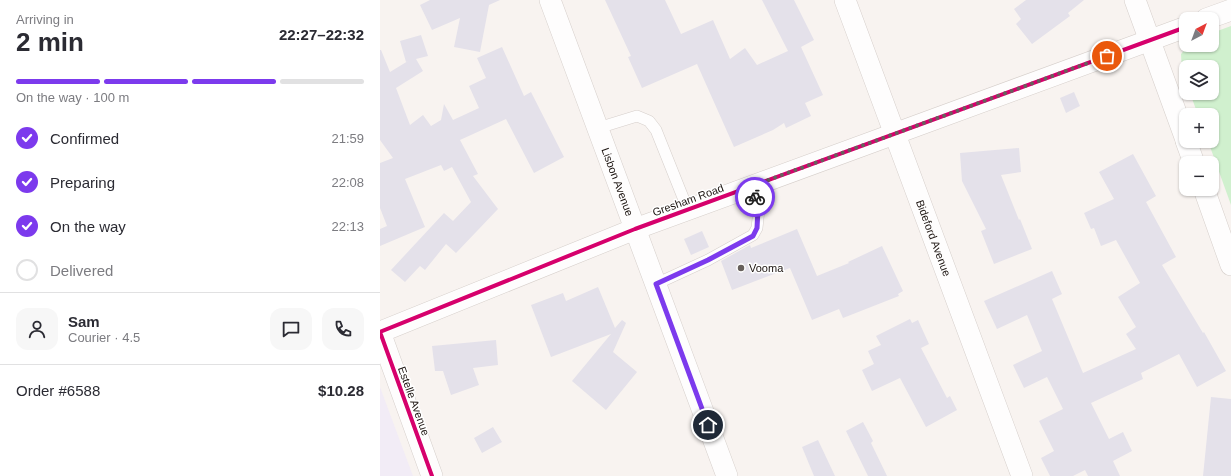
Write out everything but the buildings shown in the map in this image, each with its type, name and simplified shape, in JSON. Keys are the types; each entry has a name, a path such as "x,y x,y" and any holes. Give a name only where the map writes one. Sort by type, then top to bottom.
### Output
{"street":[{"name":"Lisbon Avenue","path":"550,0 727,476"},
{"name":"Bideford Avenue","path":"846,0 894,134 1022,476"},
{"path":"1135,0 1179,121"},
{"path":"1219,14 1231,10"},
{"name":"Gresham Road","path":"380,332 635,229 1179,29"},
{"path":"1207,196 1231,264"},
{"name":"Estelle Avenue","path":"380,332 432,476"}],"lane":[{"path":"598,128 637,116 649,121 656,130 688,210"},
{"path":"656,284 708,260 753,236 757,228 758,209 752,186"}],"shaded area":[{"path":"380,387 413,476 380,476"}],"green space":[{"path":"1231,26 1231,205 1219,172 1219,156 1213,156 1211,148 1219,148 1219,108 1195,108 1193,100 1219,100 1219,60 1181,60 1181,54 1183,52 1219,52 1219,30"}],"cycle path":[{"path":"432,476 380,332 635,229 1179,30"}],"way so far":[{"path":"755,197 752,186 1107,56"}],"place":[{"name":"Vooma","path":"741,268"}],"route":[{"path":"708,425 656,284 708,260 753,236 757,228 758,209 755,197"}]}
